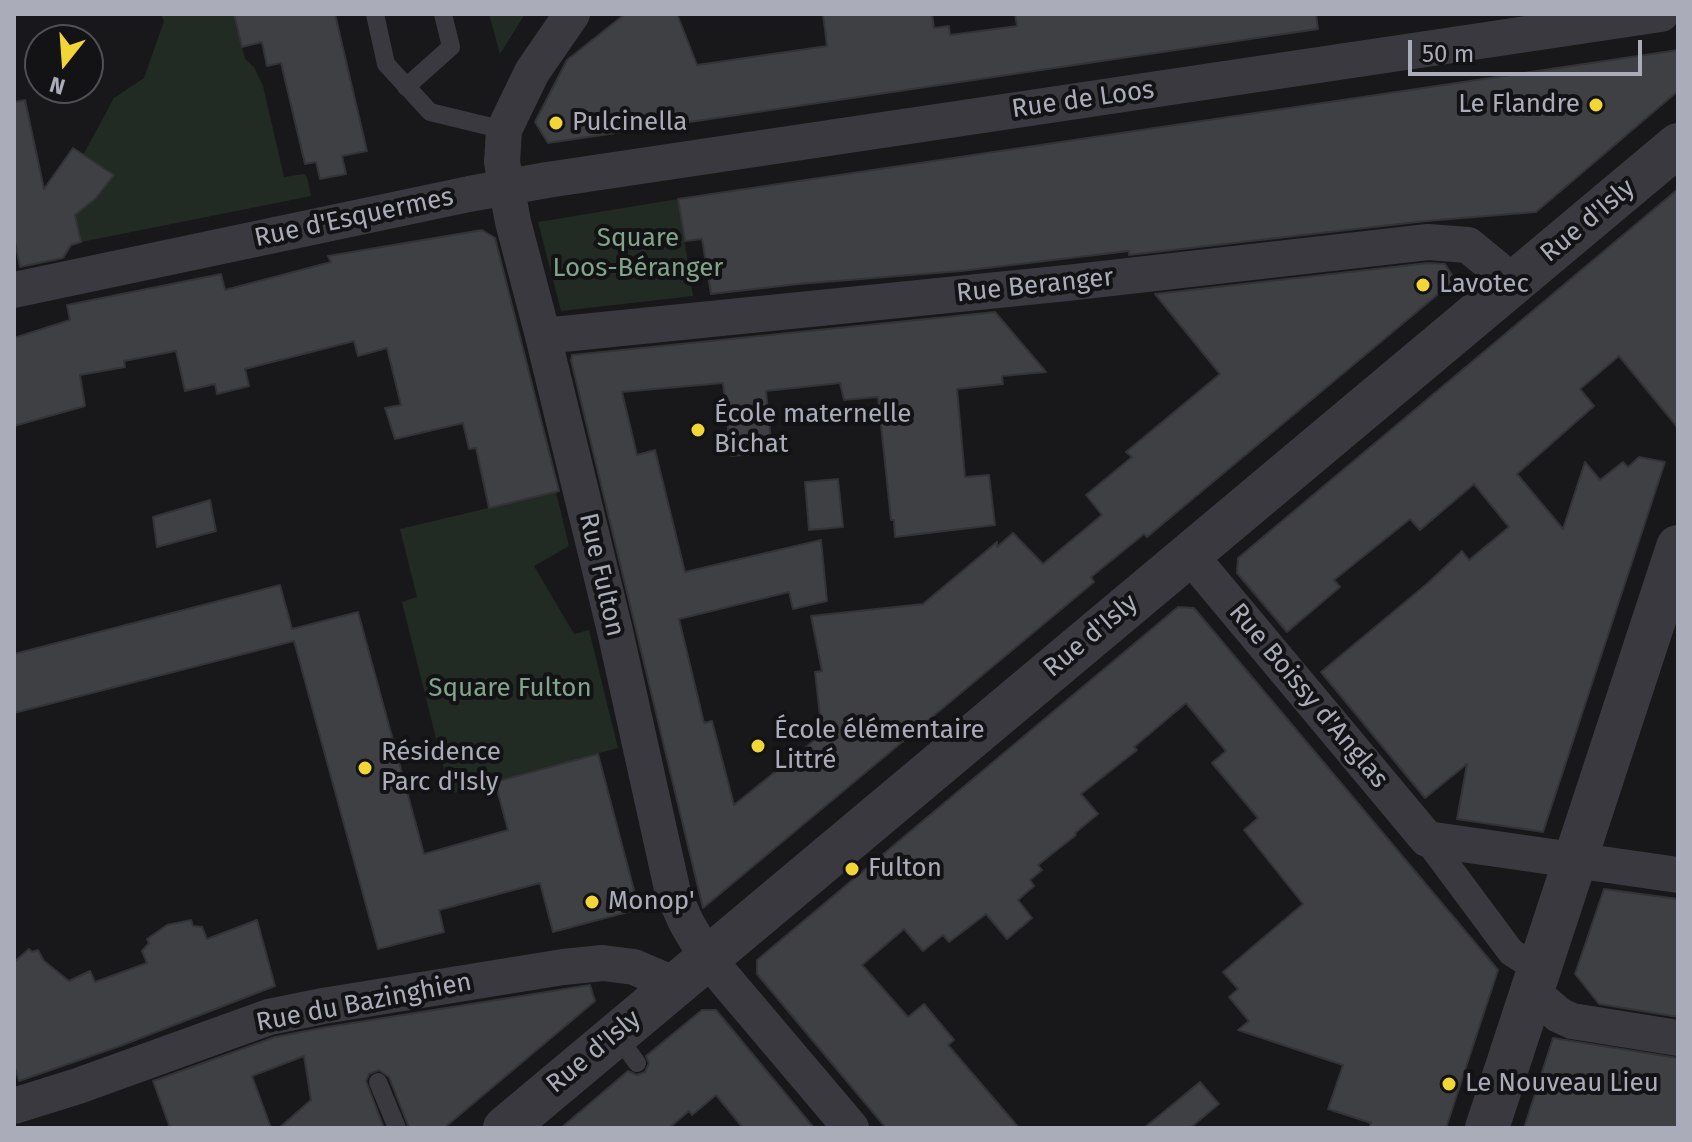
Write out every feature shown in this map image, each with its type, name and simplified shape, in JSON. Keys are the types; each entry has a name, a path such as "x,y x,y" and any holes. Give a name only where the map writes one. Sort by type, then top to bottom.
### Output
{"street":[{"path":"506,188 501,146 504,130 532,72 572,14"},
{"name":"Rue de Loos","path":"506,188 1661,14"},
{"name":"Rue d'Isly","path":"505,1128 626,1049 672,987 1678,145"},
{"name":"Rue d'Esquermes","path":"14,290 506,188"},
{"name":"Rue Fulton","path":"506,188 615,631 673,893 707,958 851,1128"},
{"name":"Rue Beranger","path":"543,336 1067,283 1428,242 1468,245 1511,285"},
{"path":"1487,1128 1678,547"},
{"name":"Rue Boissy d'Anglas","path":"1189,554 1427,839 1536,981"},
{"path":"1427,839 1678,875"},
{"name":"Rue du Bazinghien","path":"14,1106 269,1017 312,1008 603,963 634,967 662,979 672,987"},
{"path":"1536,981 1559,1015 1572,1021 1678,1038"}],"lane":[{"path":"375,14 386,64 430,112 504,130"},
{"path":"406,87 451,47 443,14"},
{"path":"378,1082 397,1128"}],"green space":[{"path":"161,14 234,14 245,59 254,67 263,86 284,177 304,174 311,196 81,242 75,214 96,198 113,175 83,155 114,98 144,78 164,21"},
{"path":"489,14 525,14 500,54"},
{"name":"Square Loos-Béranger","path":"678,199 693,296 561,311 538,222"},
{"name":"Square Fulton","path":"556,492 569,546 534,566 574,634 589,630 618,748 450,794 402,602 417,597 400,529"}],"building":[{"path":"234,14 335,14 367,151 342,156 346,174 320,179 316,162 305,164 281,63 267,66 262,42 242,47"},
{"path":"625,14 677,14 697,65 827,46 823,14 932,14 934,28 949,26 950,35 1017,26 1015,14 1316,14 1318,29 548,143 535,122 567,60"},
{"path":"1678,50 1678,91 1536,212 1426,221 1129,255 1129,251 961,271 711,294 702,239 685,241 678,199"},
{"path":"24,100 26,104 44,189 73,148 114,175 96,198 75,215 81,242 71,245 63,258 20,267 14,236 14,102"},
{"path":"1678,189 1678,428 1619,356 1580,389 1594,406 1517,474 1563,529 1585,462 1600,480 1623,462 1628,467 1639,457 1665,462 1543,832 1457,819 1467,764 1425,798 1321,672 1462,551 1469,560 1509,527 1474,484 1420,530 1410,519 1334,580 1340,587 1287,632 1237,573 1238,558"},
{"path":"482,230 495,238 559,491 489,508 476,448 469,449 463,423 395,439 385,408 401,405 387,348 358,356 354,341 245,369 249,386 217,394 215,384 185,391 176,351 124,361 125,367 80,375 85,406 14,426 14,338 70,320 67,305 221,274 225,290 331,262 328,256"},
{"path":"1428,263 1445,264 1455,280 1147,537 1144,534 1091,577 1094,582 703,908 572,355 995,312 1046,372 1002,376 1003,384 957,389 965,477 989,475 995,525 895,537 878,397 844,400 840,383 766,391 772,452 731,456 723,383 622,392 637,455 655,450 685,572 821,540 827,601 793,609 789,592 679,619 704,723 712,721 734,805 822,734 815,672 822,671 811,616 923,604 997,542 997,547 1013,533 1043,564 1102,515 1086,495 1132,457 1126,452 1220,374 1155,294"},
{"path":"838,479 843,527 809,530 805,482"},
{"path":"210,500 216,531 157,547 153,517"},
{"name":"Résidence Parc d'Isly","path":"280,585 292,629 358,612 424,854 508,830 495,782 598,754 639,909 553,932 540,883 439,910 444,932 378,949 294,641 14,713 14,654"},
{"path":"1178,607 1194,608 1498,970 1446,1128 1369,1128 1371,1123 1328,1109 1343,1065 1238,1030 1249,1021 1229,997 1238,989 1223,972 1303,904 1244,830 1258,818 1212,763 1226,751 1186,703 1134,747 1137,750 1081,794 1098,814 1038,865 1042,870 1030,880 1034,886 1018,900 1032,918 1007,939 986,914 949,942 943,935 923,951 904,929 862,965 908,1017 924,1004 954,1040 948,1045 1019,1128 886,1128 757,974 757,960"},
{"path":"1604,889 1678,899 1678,1017 1599,1004 1575,974"},
{"path":"191,920 193,926 202,927 207,939 257,920 275,986 19,1081 14,1064 14,962 29,949 32,952 38,950 44,961 69,981 90,971 95,982 147,963 142,951 149,943 147,939 167,925"},
{"path":"590,985 595,1001 444,1128 409,1128 389,1077 379,1070 369,1074 366,1081 384,1128 279,1128 311,1100 304,1056 252,1076 271,1128 170,1128 153,1081 275,1037"},
{"path":"702,1010 716,1010 814,1128 743,1128 716,1095 692,1115 689,1111 669,1128 561,1128 628,1071 637,1075 645,1072 649,1063 646,1056"},
{"path":"1553,1038 1678,1058 1678,1128 1524,1128"},
{"path":"1200,1082 1219,1104 1190,1128 1144,1128"}],"place":[{"name":"Le Flandre","path":"1596,105"},
{"name":"Pulcinella","path":"556,123"},
{"name":"Lavotec","path":"1423,285"},
{"name":"École maternelle Bichat","path":"698,430"},
{"name":"École élémentaire Littré","path":"758,746"},
{"name":"Résidence Parc d'Isly","path":"365,768"},
{"name":"Fulton","path":"852,869"},
{"name":"Monop'","path":"592,902"},
{"name":"Le Nouveau Lieu","path":"1449,1084"}]}
